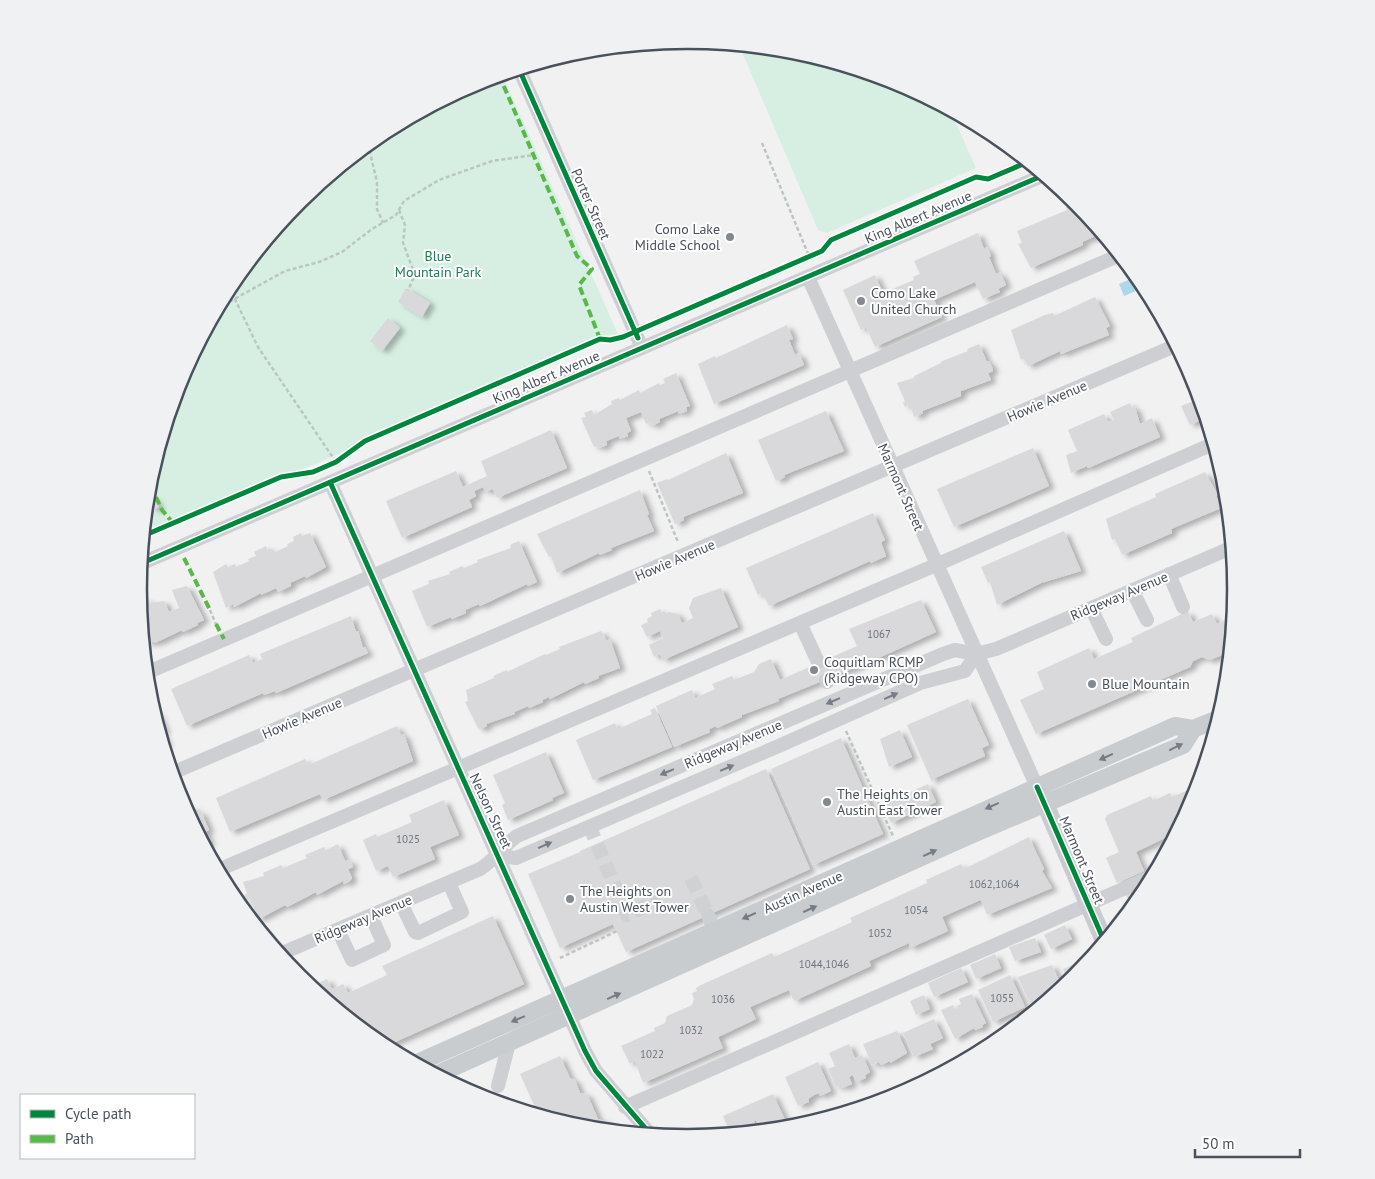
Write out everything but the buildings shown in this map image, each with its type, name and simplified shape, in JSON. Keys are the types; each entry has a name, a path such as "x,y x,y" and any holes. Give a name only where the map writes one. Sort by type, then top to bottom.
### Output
{"main road":[{"name":"Austin Avenue","path":"444,1072 570,1016 1041,795 1175,726 1193,729 1212,721"},
{"name":"Austin Avenue","path":"422,1061 715,932 1041,795"},
{"name":"Marmont Street","path":"1041,795 1102,936"}],"street":[{"name":"Porter Street","path":"522,75 642,348"},
{"name":"King Albert Avenue","path":"148,561 1038,178"},
{"path":"153,669 849,369 1115,257"},
{"name":"Marmont Street","path":"808,277 1041,795"},
{"name":"Howie Avenue","path":"178,771 893,468 1171,348"},
{"path":"224,868 936,565 1209,445"},
{"name":"Nelson Street","path":"330,482 562,1000 596,1071 645,1128"},
{"name":"Ridgeway Avenue","path":"286,951 480,869 499,856 509,841 517,836 934,658 955,650 976,654 996,649 1227,550"},
{"path":"1169,574 1183,607"},
{"path":"1132,590 1147,620"},
{"path":"1091,608 1106,639"},
{"path":"800,622 818,662"},
{"name":"Ridgeway Avenue","path":"499,856 516,858 920,683 965,670 976,654"},
{"path":"625,1107 1143,880"},
{"path":"401,903 415,932 418,933 462,912 449,883"},
{"path":"708,915 715,932"},
{"path":"338,930 352,960 384,945 371,916"},
{"path":"498,1086 509,1043"}],"path":[{"path":"762,143 811,255 800,260"},
{"path":"370,152 377,182 377,209 383,222"},
{"path":"229,303 285,271 319,262 342,252 383,222 396,215 404,201 439,180 492,161 534,155"},
{"path":"399,210 405,225 403,243 415,275 408,290"},
{"path":"233,296 258,347 336,462"},
{"path":"654,482 679,544"},
{"path":"210,610 216,624"},
{"path":"841,718 894,838"},
{"path":"560,958 616,931"}],"green space":[{"path":"742,52 793,59 827,67 861,77 927,105 954,119 976,168 827,233 818,230"},
{"name":"Blue Mountain Park","path":"505,81 618,334 150,535 157,484 175,416 188,383 219,319 258,260 305,207 358,160 417,121 481,90"}],"water":[{"path":"1130,279 1138,290 1124,296 1119,284"}],"tunnel":[{"path":"589,825 627,915 659,899"},
{"path":"691,878 708,915"}],"marked path":[{"path":"502,82 577,256 592,269 579,285 600,339 596,341"},
{"path":"156,497 162,510 173,523"},
{"path":"184,558 210,610"},
{"path":"216,624 224,639"}],"cycle path":[{"path":"522,75 638,338"},
{"path":"150,533 281,477 313,472 336,462 365,441 600,339 610,340 623,337 822,251 831,240 976,177 988,179 1022,164"},
{"path":"148,561 1038,178"},
{"path":"330,482 585,1051 596,1071 645,1128"},
{"path":"1037,787 1102,936"}],"place":[{"name":"Como Lake Middle School","path":"730,237"},
{"name":"Como Lake United Church","path":"861,301"},
{"name":"Coquitlam RCMP (Ridgeway CPO)","path":"814,670"},
{"name":"Blue Mountain","path":"1092,684"},
{"name":"The Heights on Austin East Tower","path":"827,802"},
{"name":"The Heights on Austin West Tower","path":"570,899"}]}
